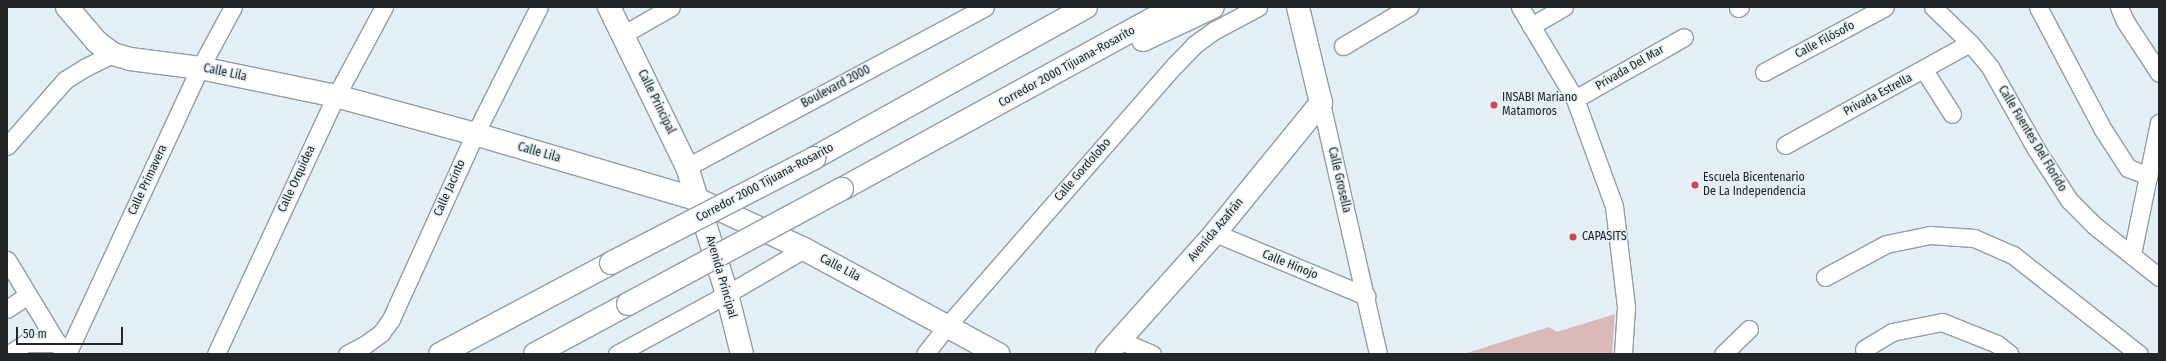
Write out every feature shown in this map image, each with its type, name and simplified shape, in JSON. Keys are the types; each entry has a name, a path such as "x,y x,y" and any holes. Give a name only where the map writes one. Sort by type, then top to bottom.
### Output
{"main road":[{"name":"Calle Principal","path":"609,7 624,34 687,167 699,200"},
{"name":"Corredor 2000 Tijuana-Rosarito","path":"440,354 611,263 814,158 1086,7"},
{"name":"Corredor 2000 Tijuana-Rosarito","path":"535,354 1079,61 1175,7"},
{"path":"1079,61 1122,50 1213,7"},
{"name":"Calle Grosella","path":"1298,7 1321,103"},
{"name":"Calle Lila","path":"72,9 97,42 113,54 130,59 200,68 336,96 475,134 699,200 804,248 998,354"},
{"name":"Avenida Azafrán","path":"1113,347 1214,234 1321,103"},
{"name":"Avenida Principal","path":"699,200 727,294 742,354"}],"street":[{"name":"Calle Primavera","path":"63,350 200,68 233,7"},
{"name":"Calle Orquídea","path":"216,354 336,96 384,7"},
{"name":"Calle Jacinto","path":"347,354 366,344 381,333 391,319 475,134 539,7"},
{"path":"624,34 671,7"},
{"name":"Boulevard 2000","path":"687,167 984,7"},
{"name":"Calle Gordolobo","path":"925,354 947,326 1174,65 1194,45 1215,30 1258,7"},
{"path":"1343,46 1409,7"},
{"path":"1520,7 1576,99 1614,206 1626,307 1623,354"},
{"path":"1531,26 1564,7"},
{"name":"Calle Filósofo","path":"1764,72 1885,7"},
{"name":"Calle Fuentes Del Florido","path":"1933,7 1970,43 1990,67 2036,150 2069,200 2095,226 2159,277"},
{"path":"2038,7 2102,128 2128,168 2152,188"},
{"path":"2119,7 2125,21 2159,73"},
{"name":"Privada Del Mar","path":"1576,99 1684,37"},
{"name":"Privada Estrella","path":"1785,145 1924,70 1970,43"},
{"path":"7,146 65,80 84,68 113,54"},
{"path":"1924,70 1952,114"},
{"name":"Calle Grosella","path":"1321,103 1378,354"},
{"path":"2132,254 2152,188 2159,127"},
{"name":"Calle Hinojo","path":"1214,234 1366,296"},
{"path":"1825,277 1886,244 1930,235 1974,238 2013,255 2139,354"},
{"path":"617,354 727,294 804,248"},
{"path":"7,260 63,350"},
{"path":"7,309 28,295"},
{"path":"1864,349 1892,332 1942,322 1997,344 2010,354"},
{"path":"1723,354 1749,330"},
{"path":"9,354 26,343 63,350"},
{"path":"1113,347 1152,354"}],"shaded area":[{"path":"1615,314 1612,354 1464,354 1549,327 1557,332"}],"place":[{"name":"INSABI Mariano Matamoros","path":"1494,105"},
{"name":"Escuela Bicentenario De La Independencia","path":"1695,185"},
{"name":"CAPASITS","path":"1573,237"}]}
